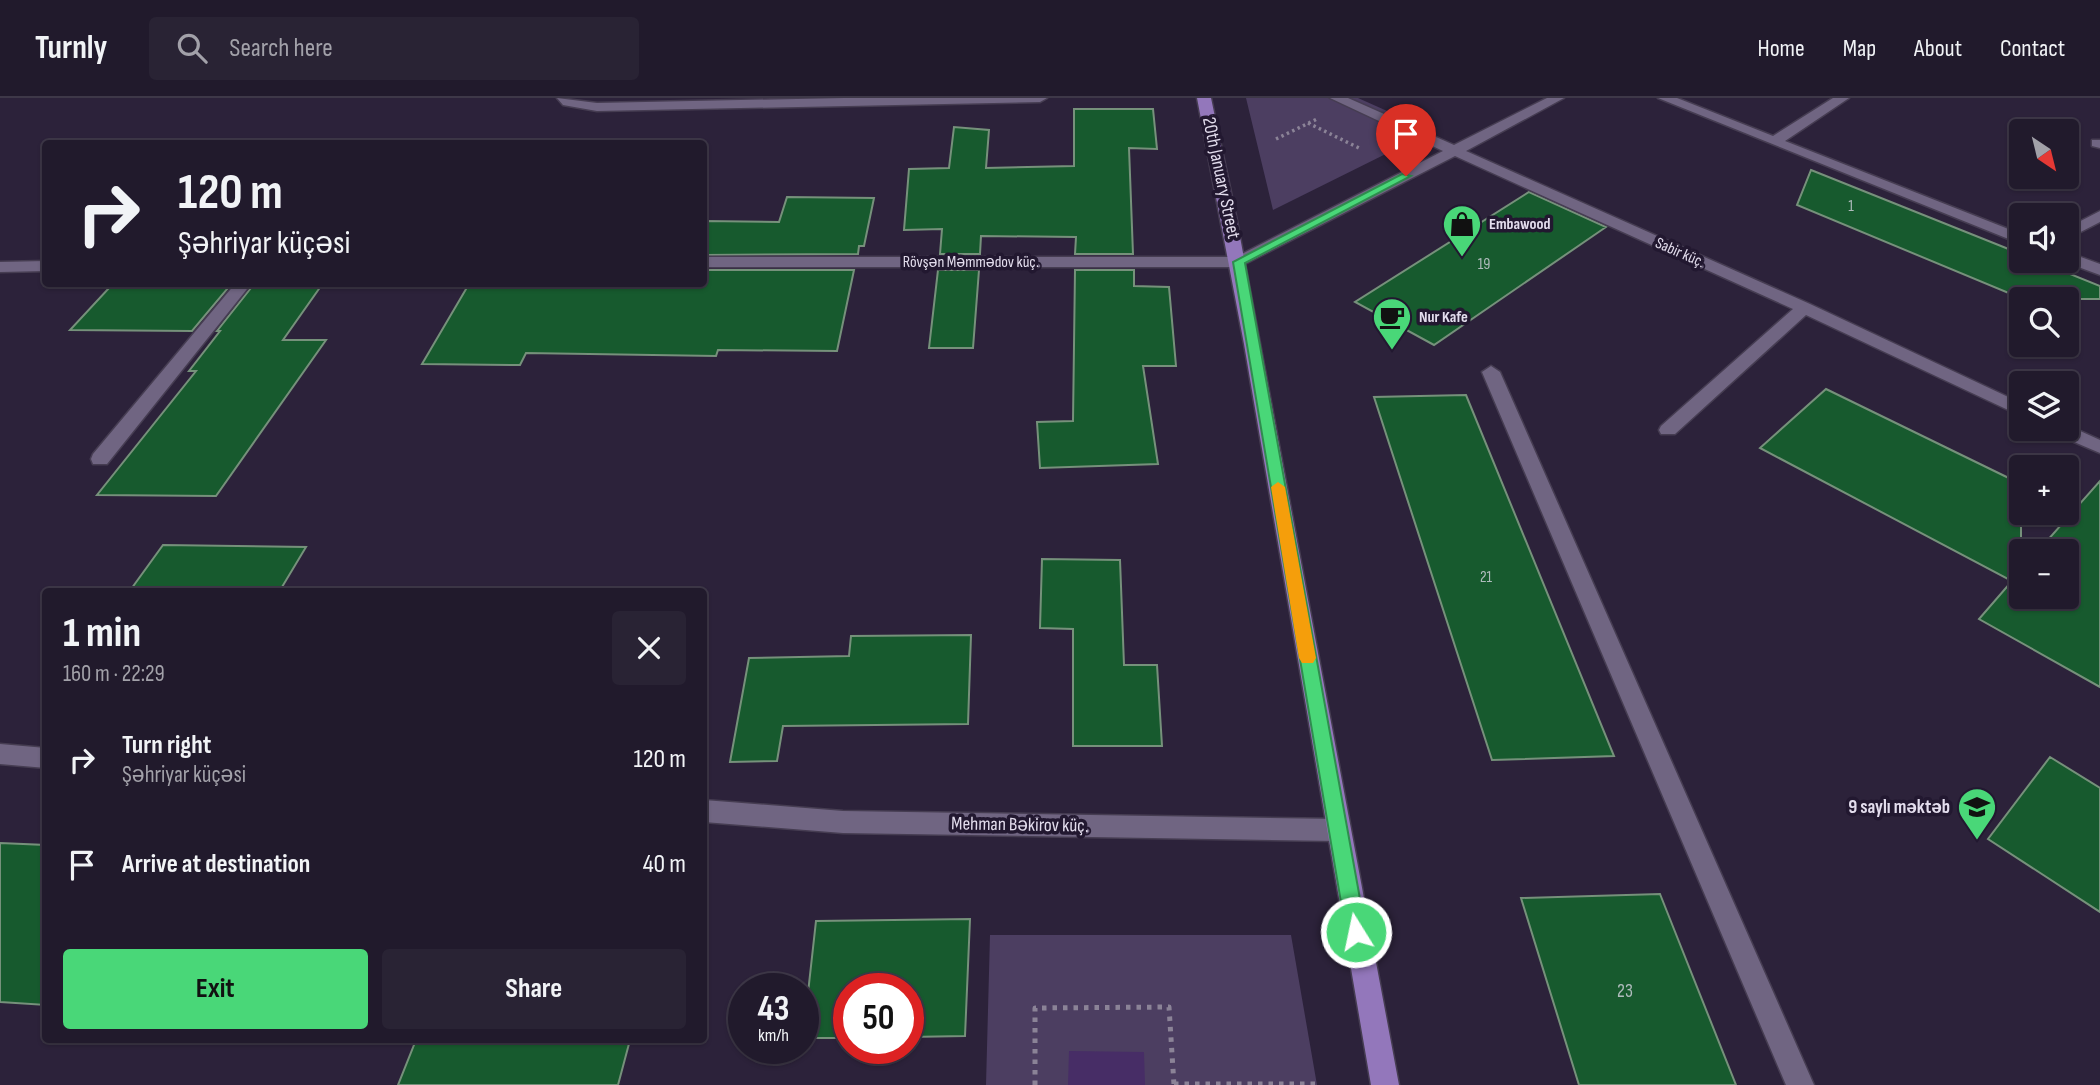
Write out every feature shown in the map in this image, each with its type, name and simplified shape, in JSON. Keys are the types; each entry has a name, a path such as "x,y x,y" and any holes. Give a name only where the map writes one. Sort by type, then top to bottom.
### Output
{"main road":[{"name":"20th January Street","path":"1204,98 1239,262 1337,830 1385,1085"}],"street":[{"path":"564,98 568,102 597,107 1040,98"},
{"path":"1239,262 1557,98"},
{"path":"1665,98 2009,234"},
{"path":"1775,141 1842,98"},
{"name":"Sabir küç.","path":"1344,101 1804,308 2009,404"},
{"path":"2079,227 2100,216"},
{"name":"Rövşən Məmmədov küç.","path":"707,262 1239,262"},
{"path":"2079,262 2100,270"},
{"path":"0,267 42,267"},
{"path":"100,459 241,287"},
{"path":"1668,430 1804,308"},
{"path":"1491,372 1800,1085"},
{"path":"2079,438 2100,447"},
{"path":"0,754 42,758"},
{"name":"Mehman Bəkirov küç.","path":"707,811 843,822 1337,830"}],"path":[{"path":"1276,139 1344,101"},
{"path":"1308,123 1359,148"},
{"path":"1035,1085 1035,1008 1168,1007 1174,1084 1317,1084"}],"shaded area":[{"path":"1246,98 1358,98 1432,131 1273,210"},
{"path":"990,935 1291,935 1317,1085 986,1085"},
{"path":"1069,1051 1144,1052 1145,1085 1068,1085"}],"building":[{"path":"1074,109 1153,109 1157,149 1129,148 1133,254 1075,254 1076,237 981,236 980,254 940,254 942,229 904,230 909,169 949,168 954,127 989,130 986,168 1074,166"},
{"path":"1811,170 2009,249 2009,273 2068,273 2100,286 2100,299 2079,299 2079,287 2009,287 2009,293 1797,205"},
{"path":"1529,192 1606,227 1434,345 1355,302"},
{"path":"787,197 874,198 864,246 859,246 858,254 707,255 707,221 779,222"},
{"path":"707,270 854,270 837,351 718,350 716,356 526,353 520,365 422,364 467,287 707,287"},
{"path":"938,270 979,270 973,348 929,348"},
{"path":"1075,270 1134,270 1134,286 1169,287 1176,366 1143,366 1158,464 1040,468 1037,422 1073,421"},
{"path":"320,287 283,340 326,340 216,496 97,495 196,371 189,371 251,288"},
{"path":"109,288 228,288 192,331 70,330"},
{"path":"1826,389 2009,478 2009,525 2021,525 2021,539 2009,539 2009,579 1760,448"},
{"path":"1466,395 1614,756 1492,760 1374,397"},
{"path":"2100,481 2100,687 1979,619 2009,584 2009,609 2079,609 2079,539 2049,539 2061,525 2079,525 2079,505"},
{"path":"163,545 306,547 281,588 132,588"},
{"path":"1042,559 1120,560 1124,665 1157,665 1162,746 1073,746 1073,629 1040,628"},
{"path":"971,635 968,724 783,726 777,761 730,762 749,658 849,656 851,636"},
{"path":"2050,757 2100,788 2100,912 1988,839"},
{"path":"0,843 42,845 42,1005 0,1002"},
{"path":"1660,894 1736,1085 1579,1085 1521,898"},
{"path":"970,919 965,1036 924,1037 924,973 833,973 833,1038 819,1038 819,973 810,973 816,921"},
{"path":"415,1043 629,1043 618,1085 398,1085"}],"slow traffic":[{"path":"1278,487 1307,658"}],"place":[{"name":"Embawood","path":"1462,258"},
{"name":"Nur Kafe","path":"1392,351"},
{"name":"9 saylı məktəb","path":"1977,841"}],"route":[{"path":"1356,932 1239,262 1406,176"}]}
